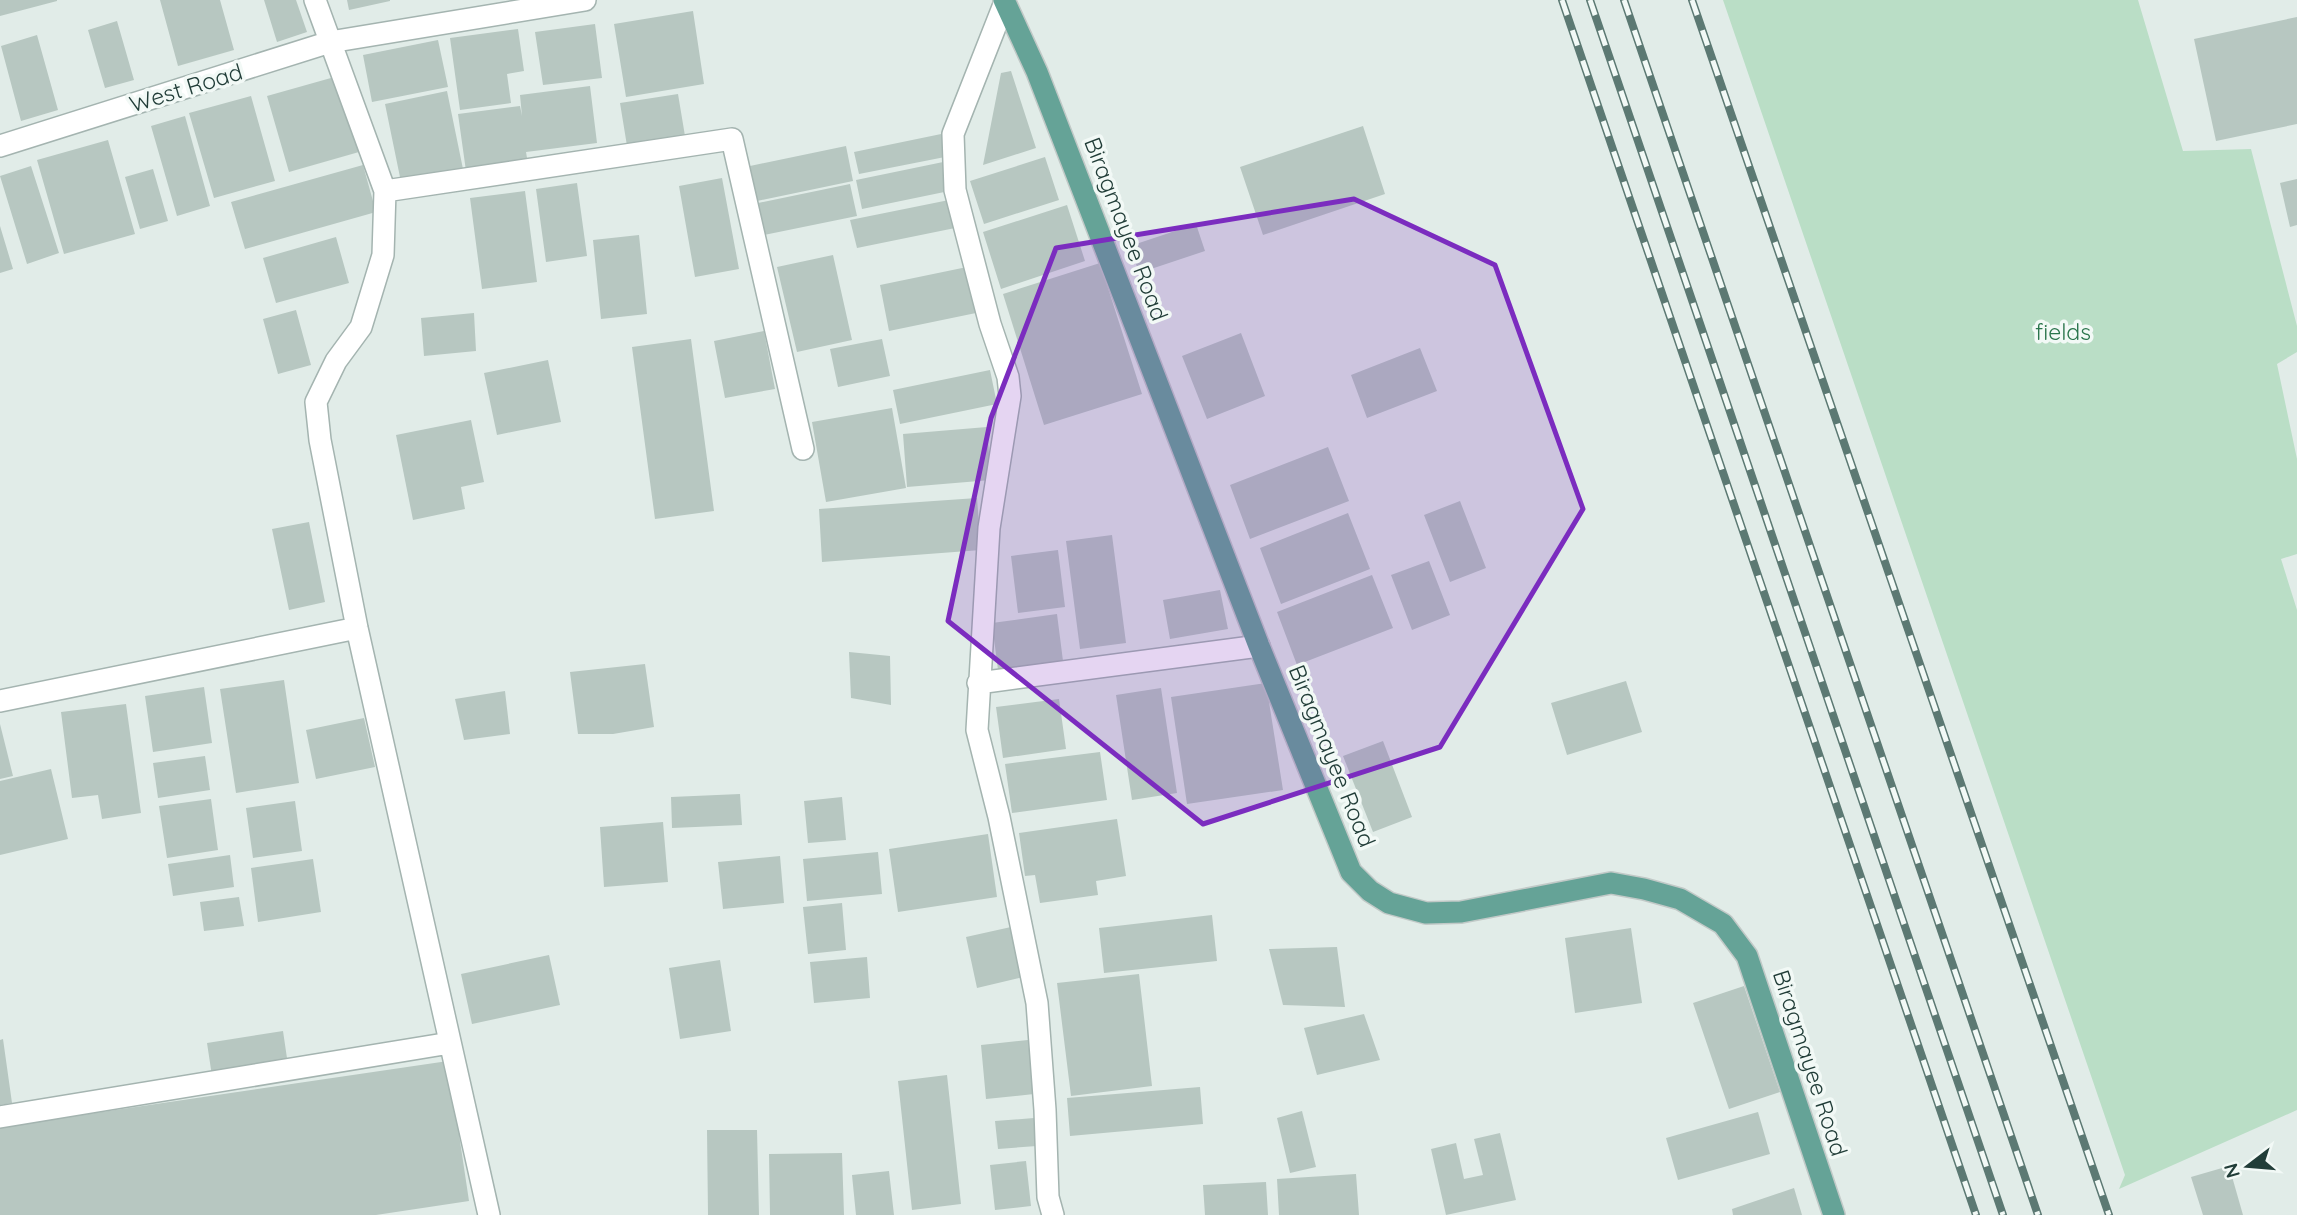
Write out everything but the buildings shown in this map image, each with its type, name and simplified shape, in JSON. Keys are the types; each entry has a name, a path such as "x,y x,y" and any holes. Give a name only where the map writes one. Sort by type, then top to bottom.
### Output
{"main road":[{"name":"Biragmayee Road","path":"1005,1 1037,72 1259,646 1351,872 1370,891 1388,903 1426,913 1461,912 1611,883 1680,898 1723,924 1746,956 1756,981 1834,1215"}],"street":[{"path":"316,0 385,191 383,255 361,327 336,361 316,402 320,440 357,628 489,1215"},
{"name":"West Road","path":"0,146 330,42 585,0"},
{"path":"1005,1 953,134 955,190 990,324 1008,377 1010,396 989,528 976,730 999,817 1037,1003 1048,1197 1053,1215"},
{"path":"385,191 732,139 803,449"},
{"path":"0,701 357,628"},
{"path":"978,683 1259,646"},
{"path":"0,1117 450,1043"}],"highlighted area":[{"path":"1354,199 1495,265 1583,509 1440,747 1203,824 948,621 991,418 1056,248"}],"green space":[{"name":"fields","path":"1723,0 2138,0 2183,151 2251,149 2297,326 2297,352 2277,364 2297,459 2297,554 2281,559 2297,610 2297,1110 2119,1189 2125,1175"}],"railway":[{"path":"1562,0 1976,1215"},
{"path":"1590,0 2003,1215"},
{"path":"1624,0 2038,1215"},
{"path":"1692,0 2109,1215"}]}
